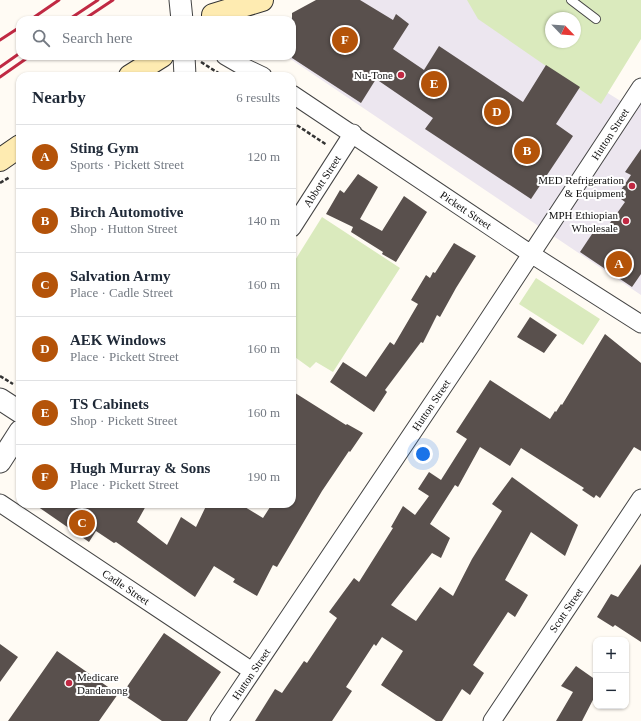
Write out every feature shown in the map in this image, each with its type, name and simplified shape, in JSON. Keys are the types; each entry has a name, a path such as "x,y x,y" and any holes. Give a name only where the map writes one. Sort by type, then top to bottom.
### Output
{"main road":[{"path":"220,16 262,0"},
{"path":"248,16 266,0"},
{"path":"137,72 158,60"},
{"path":"0,160 16,149"}],"street":[{"path":"180,0 182,16"},
{"path":"184,60 185,72"},
{"path":"232,60 255,72"},
{"path":"251,60 262,72"},
{"name":"Hutton Street","path":"219,721 641,87"},
{"name":"Pickett Street","path":"296,97 353,133 531,254 641,324"},
{"name":"Abbott Street","path":"296,222 353,133"},
{"path":"0,399 16,409"},
{"path":"0,462 16,437"},
{"name":"Scott Street","path":"492,721 641,498"},
{"name":"Cadle Street","path":"0,503 252,671"}],"lane":[{"path":"571,0 596,19"}],"path":[{"path":"296,125 329,146"},
{"path":"0,376 16,386"}],"shaded area":[{"path":"326,0 472,0 483,15 635,110 641,101 641,295 292,60 296,60 295,16"}],"green space":[{"path":"467,0 641,0 641,39 601,104 478,19"},
{"path":"322,217 400,268 333,372 316,362 310,368 296,358 296,259"},
{"path":"536,278 600,319 583,345 519,304"}],"building":[{"path":"316,0 360,0 393,20 396,14 409,24 393,49 424,70 439,46 523,102 546,65 580,87 556,124 573,136 531,199 425,129 433,118 376,79 361,103 295,60 296,16 292,16 292,13"},
{"path":"641,149 641,274 632,287 580,252 598,225 605,230 625,202 617,196 631,175 625,172"},
{"path":"358,174 378,187 360,219 382,231 404,196 427,212 396,262 351,232 353,227 326,214 340,190 344,193"},
{"path":"454,243 476,256 440,317 437,315 423,343 421,342 385,390 387,392 374,412 330,382 343,362 366,377 390,342 394,345 418,304 411,300 426,275 430,278 433,272 435,273"},
{"path":"530,317 557,335 544,353 517,337"},
{"path":"605,334 641,363 641,451 634,447 600,498 596,495 594,498 582,490 584,488 521,448 510,466 480,447 458,487 455,485 430,524 450,538 441,558 432,553 391,605 416,621 440,587 453,596 472,559 502,511 492,504 512,477 578,525 565,556 531,532 505,580 528,595 515,617 508,612 473,665 484,673 470,695 462,689 442,721 436,721 381,685 403,651 382,637 376,646 374,644 346,687 352,691 332,721 255,721 275,689 282,693 304,661 307,663 337,618 329,612 354,578 359,582 393,528 391,527 403,506 415,515 429,496 418,489 429,472 441,480 467,439 456,432 490,380 550,419 561,404 562,405"},
{"path":"296,394 346,425 347,424 363,433 322,491 277,567 273,565 257,596 233,582 235,579 214,566 195,597 116,542 114,543 96,531 89,542 40,508 145,508 137,522 167,545 181,517 196,527 205,508 247,508 263,518 269,508 296,508"},
{"path":"641,564 641,642 615,625 613,627 597,617 611,594 618,597"},
{"path":"164,633 221,672 187,721 162,721 122,694"},
{"path":"0,644 18,657 0,682"},
{"name":"Medicare Dandenong","path":"57,651 118,694 99,721 8,721"},
{"path":"576,666 593,678 593,700 582,721 556,721 573,692 561,686"}],"railway":[{"path":"36,16 59,0"},
{"path":"74,16 98,0"},
{"path":"89,16 113,0"},
{"path":"0,40 16,30"},
{"path":"0,67 16,56"},
{"path":"0,77 24,60"}],"place":[{"name":"Hugh Murray & Sons","path":"345,40"},
{"name":"Nu-Tone","path":"401,75"},
{"name":"TS Cabinets","path":"434,84"},
{"name":"AEK Windows","path":"497,112"},
{"name":"Birch Automotive","path":"527,151"},
{"name":"MED Refrigeration & Equipment","path":"632,186"},
{"name":"MPH Ethiopian Wholesale","path":"626,221"},
{"name":"Sting Gym","path":"619,264"},
{"name":"Salvation Army","path":"82,523"},
{"name":"Medicare Dandenong","path":"69,683"}]}
